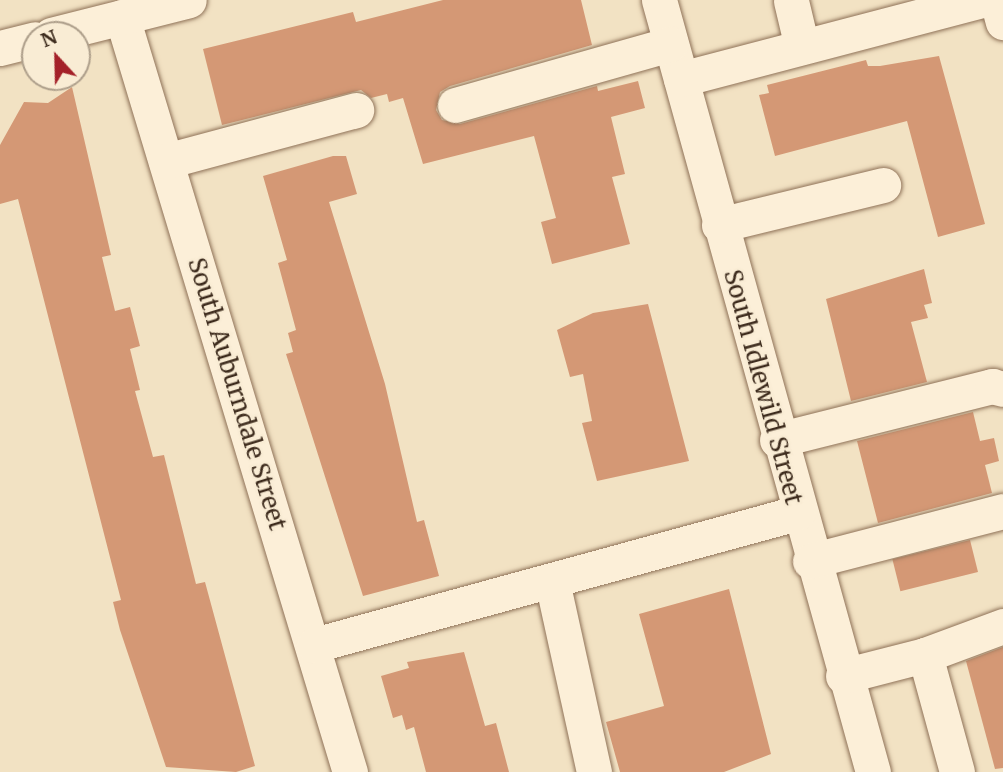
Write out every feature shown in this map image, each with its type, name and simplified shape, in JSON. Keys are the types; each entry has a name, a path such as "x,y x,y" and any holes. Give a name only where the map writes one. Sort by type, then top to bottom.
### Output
{"street":[{"path":"88,21 111,12 189,0"},
{"name":"South Idlewild Street","path":"659,0 810,561 873,772"},
{"path":"681,79 982,0"},
{"path":"996,0 1003,22"},
{"path":"791,2 802,47"},
{"name":"South Auburndale Street","path":"111,12 166,161 314,645 350,772"},
{"path":"0,48 21,43"},
{"path":"455,105 671,44"},
{"path":"166,161 356,110"},
{"path":"719,225 883,185"},
{"path":"777,440 992,387 1003,389"},
{"path":"810,561 1003,512"},
{"path":"314,645 797,513"},
{"path":"552,581 594,772"},
{"path":"843,676 925,655 1003,626"},
{"path":"925,655 957,772"}],"building":[{"path":"443,0 581,0 592,45 450,86 440,92 436,110 442,120 460,124 597,86 598,91 638,81 645,108 611,117 625,174 612,177 630,244 552,264 541,222 556,218 534,136 423,164 403,98 389,102 387,94 371,98 361,90 222,125 203,49 353,12 356,22"},
{"path":"939,56 985,224 938,237 907,121 775,156 759,95 769,93 767,85 866,60 868,66 880,66"},
{"path":"66,91 73,91 111,255 102,257 115,311 130,307 140,346 130,349 140,390 135,391 153,457 164,455 196,584 205,582 255,766 236,772 166,767 120,630 113,602 121,600 18,199 0,204 0,145 24,102 48,103"},
{"path":"333,156 346,156 357,194 329,202 385,384 417,522 424,520 439,576 363,596 286,354 293,352 288,333 296,330 278,263 287,260 263,176"},
{"path":"924,269 932,303 924,305 928,318 911,322 927,382 851,401 826,299"},
{"path":"648,304 689,461 597,481 582,423 592,421 583,374 570,377 557,330 593,313"},
{"path":"973,412 980,441 994,438 999,461 985,465 992,493 878,523 857,441"},
{"path":"970,540 978,572 900,591 892,559"},
{"path":"729,589 771,754 724,772 620,772 606,722 664,706 639,614"},
{"path":"1003,647 1003,768 995,769 966,661"},
{"path":"464,652 485,726 496,723 509,772 426,772 414,727 406,730 402,715 393,718 381,676 409,668 407,662"}]}
